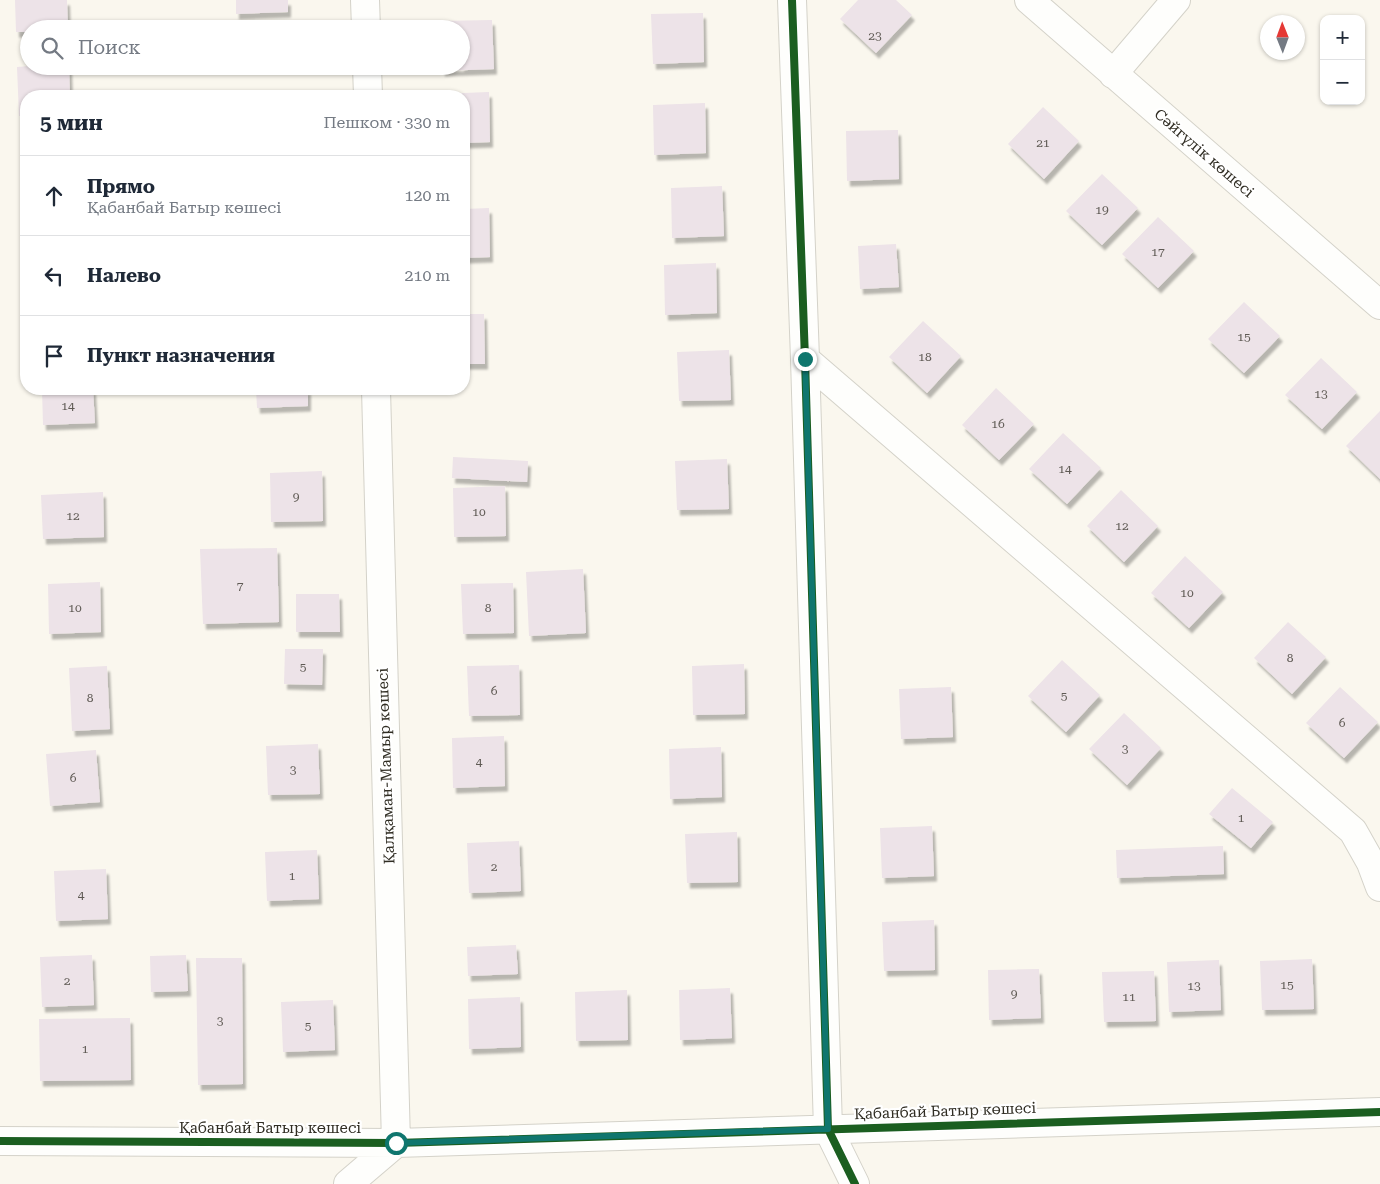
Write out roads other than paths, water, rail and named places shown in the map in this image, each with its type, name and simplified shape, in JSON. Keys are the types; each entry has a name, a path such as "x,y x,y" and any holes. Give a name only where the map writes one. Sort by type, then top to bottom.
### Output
{"street":[{"path":"365,0 366,20"},
{"path":"792,0 805,359 828,1129 855,1184"},
{"name":"Сәйгүлік көшесі","path":"1030,0 1380,305"},
{"path":"1113,74 1176,0"},
{"path":"367,75 368,90"},
{"path":"805,359 1353,831 1371,863 1380,887"},
{"name":"Қалқаман-Мамыр көшесі","path":"376,395 396,1143"},
{"name":"Қабанбай Батыр көшесі","path":"0,1141 396,1143 1380,1112"},
{"path":"348,1184 396,1143"}]}
